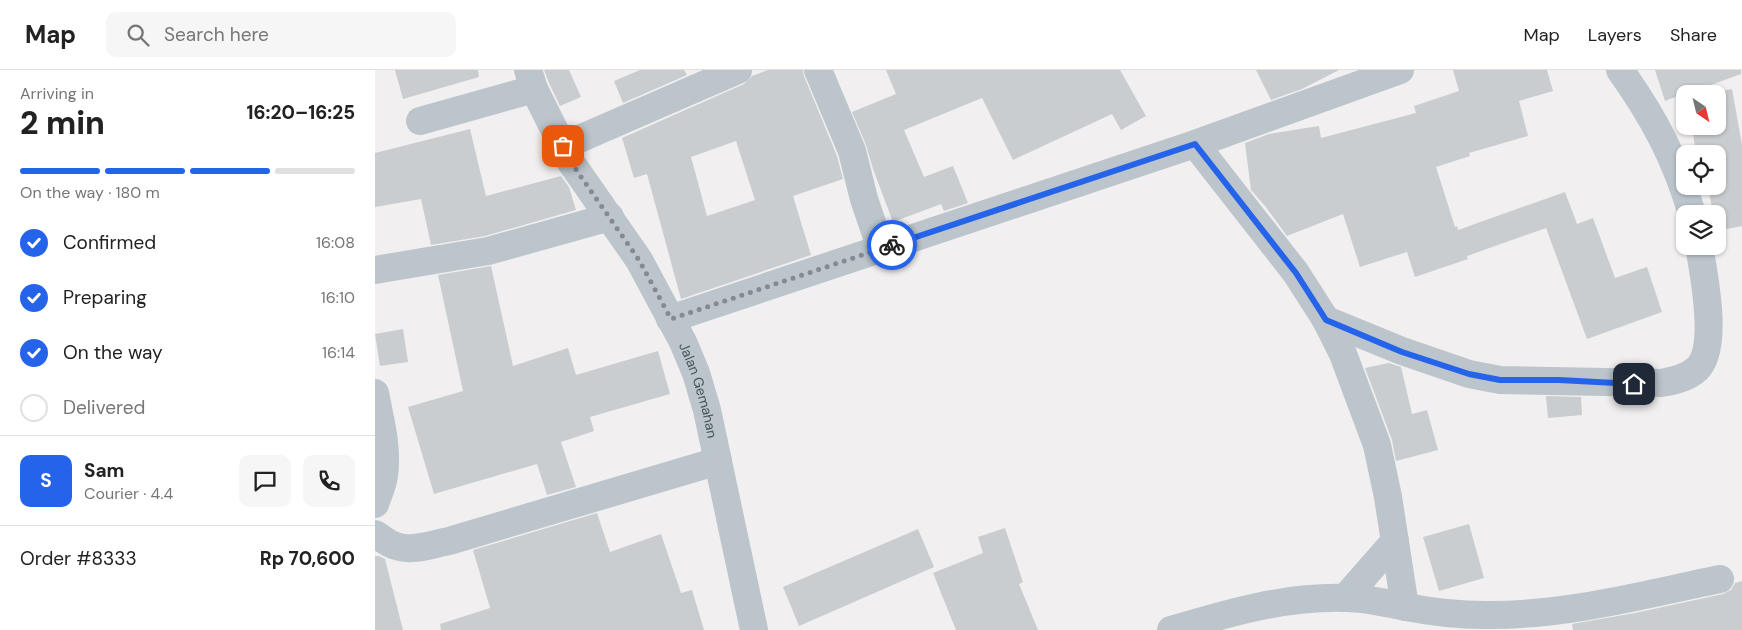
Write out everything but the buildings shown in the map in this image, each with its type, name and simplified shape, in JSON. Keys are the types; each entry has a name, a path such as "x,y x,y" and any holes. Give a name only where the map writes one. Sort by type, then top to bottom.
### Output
{"street":[{"path":"563,146 707,76 738,70"},
{"path":"818,70 852,151 863,199 881,249"},
{"path":"671,319 1195,144 1401,70"},
{"path":"1620,70 1649,112 1669,150 1689,205"},
{"path":"420,121 531,79"},
{"name":"Jalan Gemahan","path":"531,79 570,161 639,260 683,342 707,410 754,630"},
{"path":"1195,144 1296,273 1326,320 1343,354 1377,445 1388,497 1405,607"},
{"path":"375,270 488,251 610,217"},
{"path":"1326,320 1402,352 1469,374 1500,380 1661,384 1696,370 1705,356 1709,340 1708,313 1701,255"},
{"path":"375,393 381,420 385,454 384,475 375,504"},
{"path":"375,534 394,546 402,548 449,541 718,461"},
{"path":"1345,598 1395,541"},
{"path":"1171,630 1257,606 1313,598 1374,600 1484,623 1525,614 1578,609 1721,579"}],"way so far":[{"path":"563,146 570,161 639,260 671,319 892,245"}],"route":[{"path":"892,245 1195,144 1296,273 1326,320 1402,352 1469,374 1500,380 1559,380 1634,384"}]}
